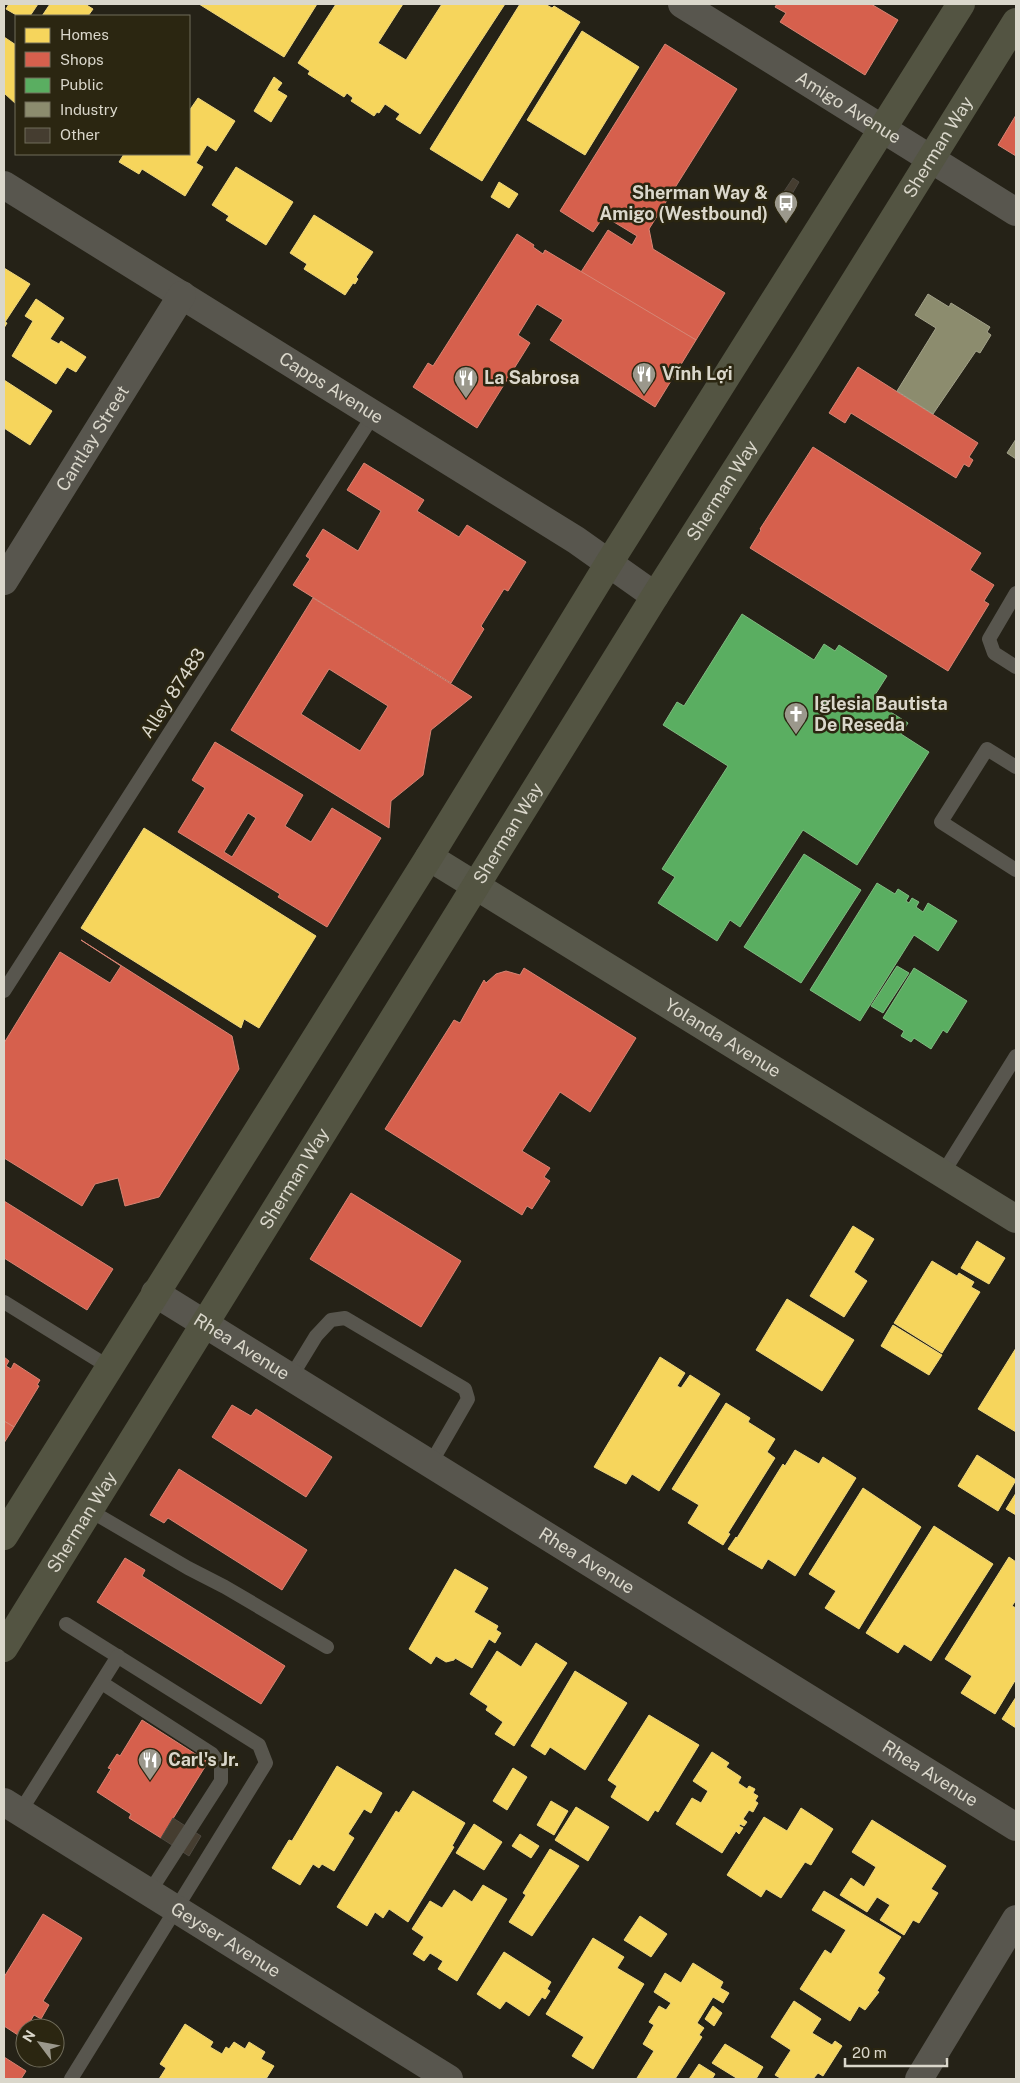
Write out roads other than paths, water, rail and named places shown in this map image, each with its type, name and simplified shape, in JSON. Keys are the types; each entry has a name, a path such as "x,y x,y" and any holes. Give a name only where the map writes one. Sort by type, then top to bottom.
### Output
{"main road":[{"path":"4,1536 429,857 609,563 961,4"},
{"name":"Sherman Way","path":"4,1648 655,596 807,358 1016,22"}],"street":[{"name":"Amigo Avenue","path":"682,4 1016,212"},
{"name":"Capps Avenue","path":"4,184 576,540 655,596"},
{"name":"Cantlay Street","path":"4,581 182,295"},
{"name":"Yolanda Avenue","path":"429,857 474,887 681,1011 1016,1219"},
{"name":"Rhea Avenue","path":"155,1293 1016,1827"},
{"name":"Geyser Avenue","path":"12,1807 448,2079"},
{"path":"918,2079 1016,1919"}],"lane":[{"name":"Alley 87483","path":"4,991 374,414"},
{"path":"1016,593 989,639 994,652 1016,666"},
{"path":"1016,767 987,749 941,822 1016,870"},
{"path":"943,1173 1016,1056"},
{"path":"4,1302 109,1367"},
{"path":"291,1376 316,1336 331,1320 345,1318 465,1389 468,1399 431,1463"},
{"path":"89,1510 188,1568 225,1586 327,1647"},
{"path":"66,1624 259,1745 266,1763 71,2079"},
{"path":"12,1807 102,1683 118,1656"},
{"path":"102,1683 212,1754 221,1766 221,1781 149,1893"}],"place":[{"name":"Sherman Way & Amigo (Westbound)","path":"786,224"},
{"name":"Vĩnh Lợi","path":"644,395"},
{"name":"La Sabrosa","path":"466,399"},
{"name":"Iglesia Bautista De Reseda","path":"796,735"},
{"name":"Carl's Jr.","path":"150,1781"}]}
